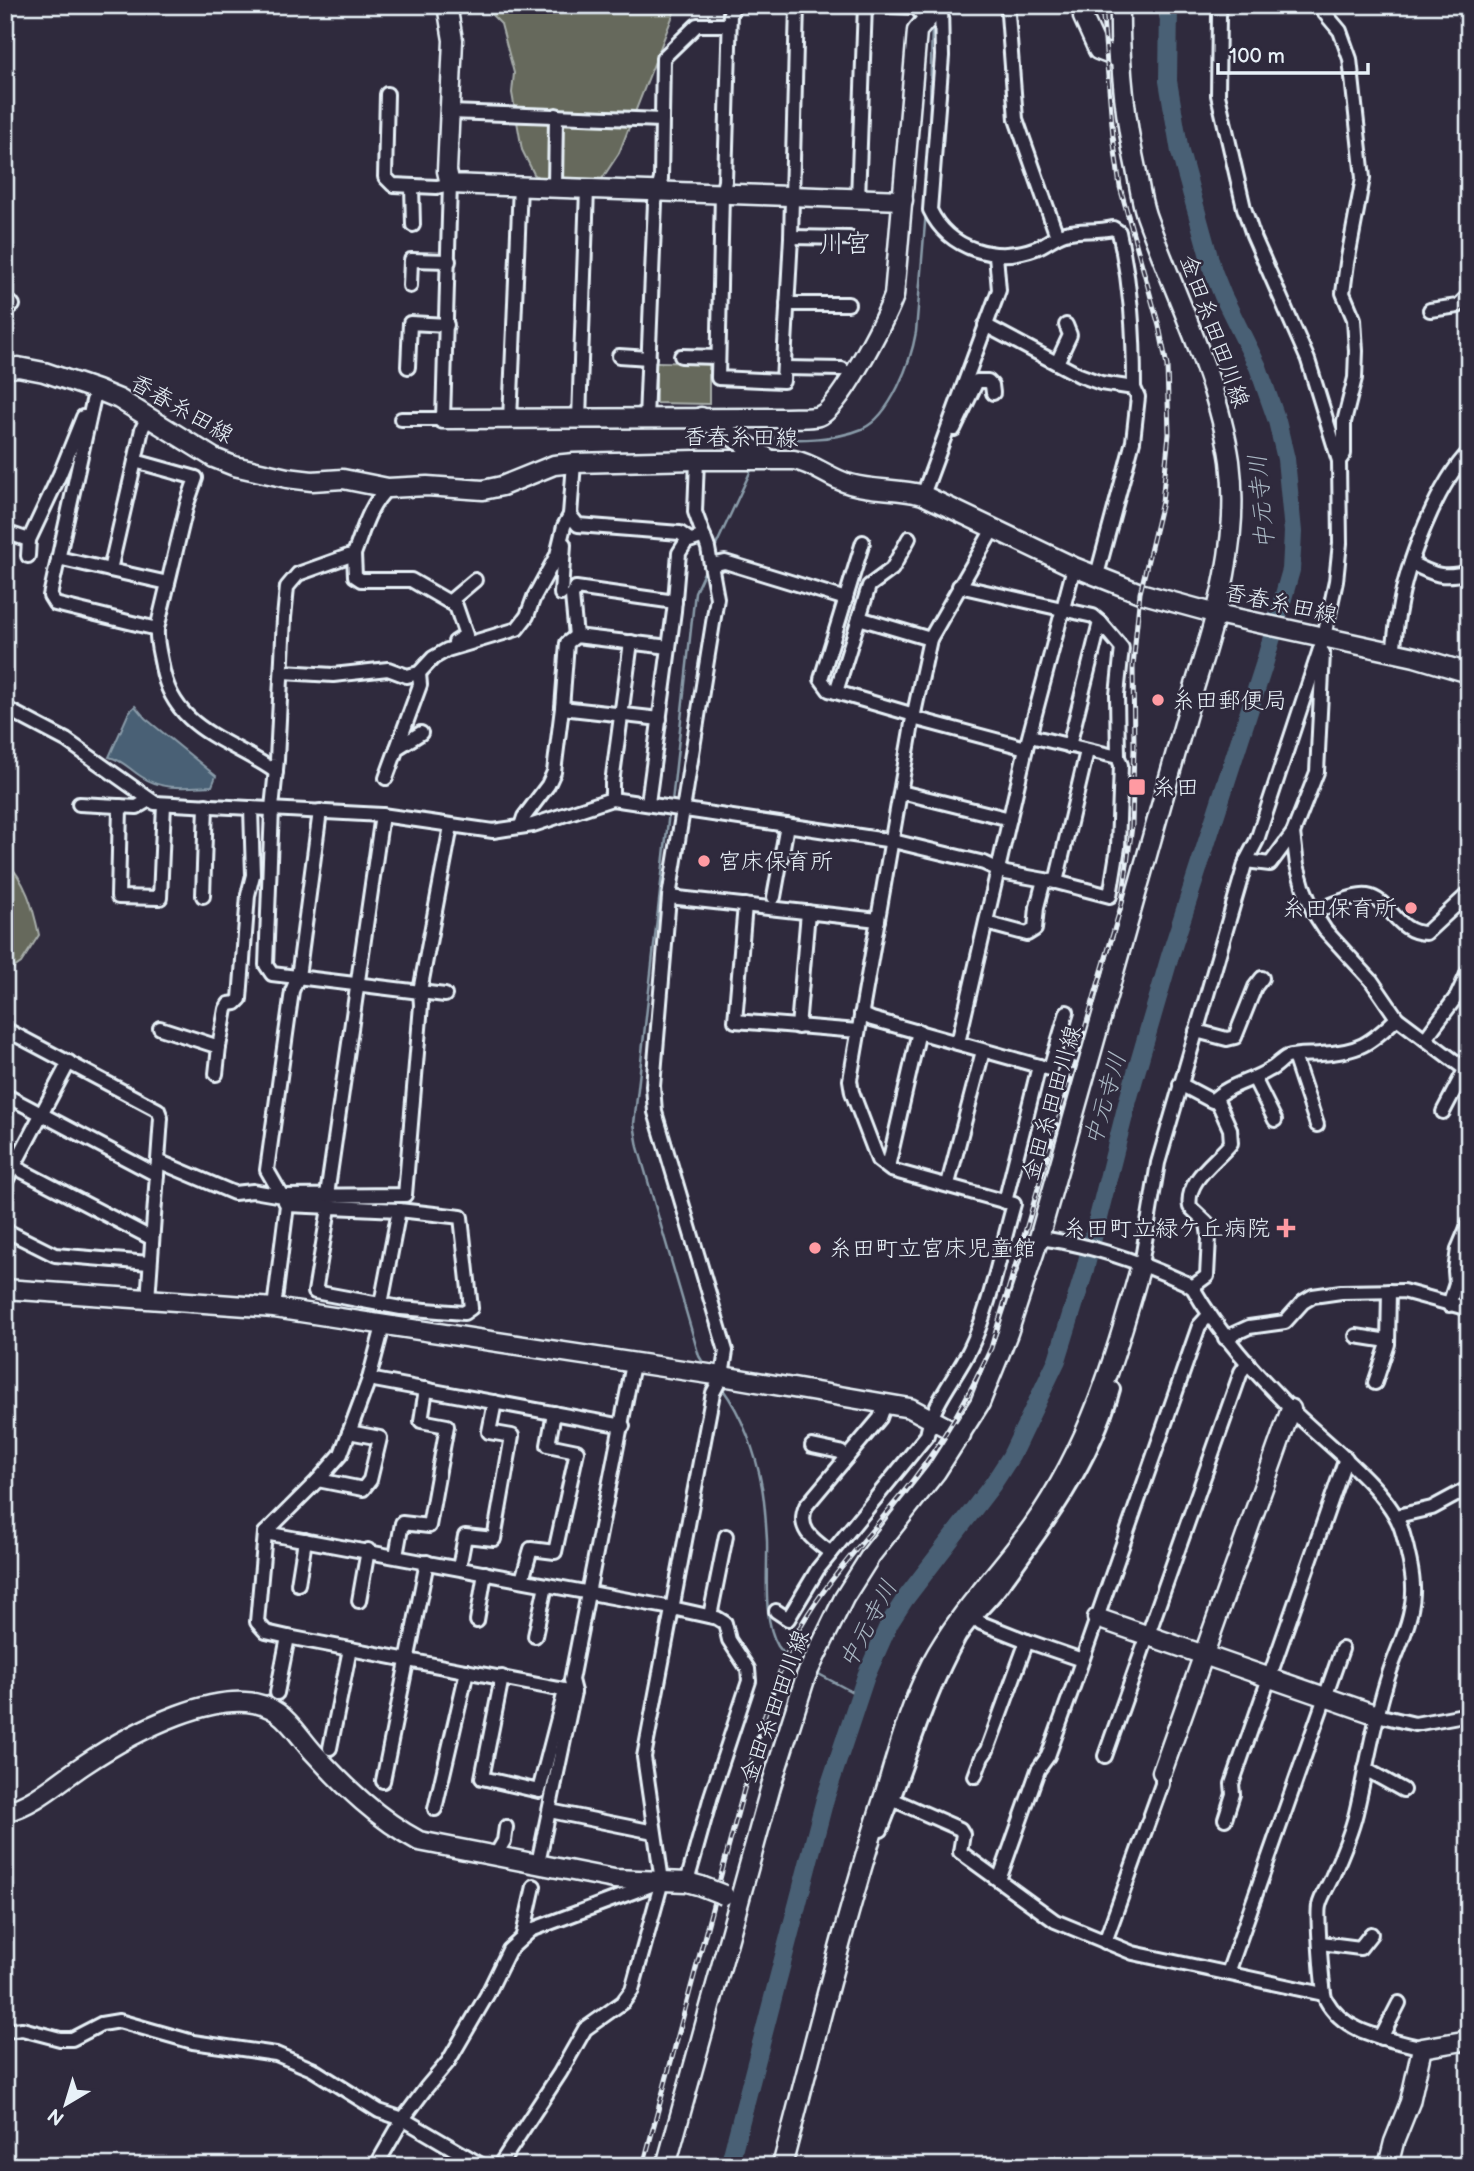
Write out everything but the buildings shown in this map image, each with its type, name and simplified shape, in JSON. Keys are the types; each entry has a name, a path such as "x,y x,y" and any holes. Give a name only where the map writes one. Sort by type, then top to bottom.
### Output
{"street":[{"path":"443,419 449,261 450,184 447,171 453,40 447,5"},
{"path":"735,5 730,13 729,26 725,181 722,194 719,378 783,381 792,197 797,5"},
{"path":"858,199 867,5 935,10"},
{"path":"1009,5 1016,119 1056,236"},
{"path":"1083,5 1083,17 1098,50 1119,58"},
{"name":"金田糸田田川線","path":"666,2166 732,1897 802,1688 827,1628 871,1555 936,1472 980,1403 1047,1239 1187,711 1223,616 1232,518 1230,463 1220,409 1145,212 1127,127 1119,58 1120,5"},
{"path":"782,2166 865,1855 894,1762 931,1665 950,1633 1032,1527 1049,1499 1090,1425 1115,1358 1158,1163 1180,1084 1246,861 1256,840 1336,581 1340,544 1339,461 1308,360 1253,235 1244,208 1218,95 1221,5"},
{"path":"1318,5 1340,31 1350,59 1363,178 1343,293 1354,319 1356,378 1344,422 1344,454 1339,461"},
{"path":"401,419 786,418 820,415 838,399 894,296 917,30 935,10"},
{"path":"935,10 942,56 930,210 943,230 959,244 996,255 1034,249 1068,232 1100,232 1113,228 1119,232 1133,317 1134,388 1138,397 1133,441 1097,575"},
{"path":"646,419 657,193 661,179 663,58 697,25 729,26"},
{"path":"387,94 385,177 393,185 555,187 657,193 903,200"},
{"path":"450,112 662,120"},
{"path":"555,187 556,115"},
{"path":"412,186 413,225"},
{"path":"510,420 520,186"},
{"path":"579,419 587,189"},
{"path":"790,237 850,238"},
{"path":"923,495 999,290 996,255"},
{"path":"410,286 411,260 449,261"},
{"path":"1430,310 1453,307 1469,296"},
{"path":"787,304 848,304"},
{"path":"408,367 410,323 447,325"},
{"path":"1057,363 1070,335 1066,325"},
{"path":"985,326 1079,375 1101,383 1134,388"},
{"path":"619,356 649,358"},
{"path":"681,356 718,358"},
{"name":"香春糸田線","path":"5,369 18,367 44,372 119,399 214,458 234,466 312,481 343,479 388,488 427,486 483,490 502,486 554,465 574,463 697,460 808,463 846,483 923,495 1074,567 1140,593 1223,616 1451,666 1469,673"},
{"path":"784,368 842,369"},
{"path":"943,439 952,433 977,382 983,379 988,381 992,385 993,393"},
{"path":"97,390 50,596 55,604 158,629"},
{"path":"28,556 29,540 83,416 89,416"},
{"path":"110,570 142,429 148,416"},
{"path":"701,417 771,460"},
{"path":"1393,653 1398,611 1410,564 1447,481 1458,463 1469,452"},
{"path":"499,2166 560,2073 585,2029 623,2003 632,1990 662,1881 644,1757 713,1393 722,1376 726,1351 656,1112 653,1086 669,897 717,598 704,536 695,512 697,460"},
{"path":"135,461 196,478 187,504 157,637 163,674 170,695 182,713 203,730 276,772"},
{"path":"561,594 574,463"},
{"path":"283,672 333,675 388,669 407,676 419,673 433,658 466,635 456,607 411,580 361,580 355,576 354,554 369,513 388,488"},
{"path":"567,520 578,525 680,533 690,540"},
{"path":"447,650 517,629 527,616 534,597 557,555 567,520"},
{"path":"776,1611 788,1619 818,1569 927,1435 930,1417 970,1350 979,1328 1014,1204 888,1167 878,1160 850,1080 913,717 930,639 993,529"},
{"path":"5,532 29,540"},
{"path":"648,803 679,553 686,542 704,536"},
{"path":"836,692 869,586 892,569 909,538"},
{"path":"863,542 821,679 829,690 913,717 1028,742 1069,746 1118,757"},
{"path":"354,554 298,574 287,587 272,808 266,965 272,974 445,995"},
{"path":"58,558 168,583"},
{"path":"711,565 725,562 846,599"},
{"path":"1410,564 1435,575 1452,577 1469,572"},
{"path":"958,1043 1028,742 1074,567"},
{"path":"449,602 475,580"},
{"path":"5,708 65,740 149,800 164,804 382,815 493,831 533,825 612,799 893,841 984,863 1006,873 1110,896 1118,848 1121,765 1118,757 1117,695 1122,648 1094,616 960,586"},
{"path":"576,636 572,596 576,588 675,602"},
{"path":"859,618 930,639"},
{"path":"1069,746 1100,622"},
{"path":"521,826 524,817 548,785 554,772 567,643 576,636 669,647"},
{"path":"1246,861 1270,864 1293,833 1317,772 1318,636"},
{"path":"612,799 631,642"},
{"path":"386,778 420,685 419,673"},
{"path":"562,708 660,719"},
{"path":"397,748 421,733"},
{"path":"986,923 1027,934 1035,929 1037,906 1050,881 1087,751"},
{"path":"901,792 1010,819"},
{"path":"79,804 136,807 149,800"},
{"path":"120,806 118,897 160,898 164,804"},
{"path":"203,896 206,805"},
{"path":"216,1074 226,1009 229,1004 240,999 241,994 248,895 253,875 251,807"},
{"path":"274,1308 284,1200 267,1170 292,991 298,978 320,811"},
{"path":"328,1201 461,1217 471,1308 464,1313 401,1308 315,1292 382,815"},
{"path":"774,897 787,825"},
{"path":"158,1161 234,1193 253,1191 284,1200 328,1201 405,1195 420,991 451,826"},
{"path":"1293,833 1297,865 1314,913 1332,939 1354,959 1397,1018 1467,1071 1443,1112"},
{"path":"1314,913 1355,896 1364,895 1379,902 1408,930 1426,933 1469,893"},
{"path":"669,897 878,920"},
{"path":"745,905 735,1021 858,1031"},
{"path":"798,1027 808,912"},
{"path":"1425,1039 1457,996 1469,970"},
{"path":"1196,1031 1227,1039 1235,1037 1255,987 1262,978"},
{"path":"861,1014 1050,1069 1067,1012"},
{"path":"1180,1084 1212,1101 1231,1086 1270,1070 1287,1058 1339,1053 1366,1045 1397,1018"},
{"path":"160,1028 219,1047"},
{"path":"5,1029 158,1110 161,1118 148,1300"},
{"path":"888,1167 919,1031"},
{"path":"948,1184 983,1051"},
{"path":"1294,1056 1317,1125"},
{"path":"5,1183 10,1164 42,1114 69,1062"},
{"path":"1005,1202 1039,1066"},
{"path":"1254,1078 1275,1120"},
{"path":"5,1095 157,1175"},
{"path":"1192,1287 1207,1276 1209,1237 1207,1223 1190,1207 1190,1196 1199,1177 1231,1143 1230,1129 1216,1098"},
{"path":"10,1164 151,1238"},
{"path":"381,1304 399,1210"},
{"path":"1449,1305 1456,1283 1454,1271 1458,1249 1469,1223"},
{"path":"5,1230 55,1255 149,1263"},
{"path":"1047,1239 1136,1262 1192,1287 1225,1338 1291,1409 1346,1458 1397,1516 1403,1531 1413,1590 1408,1625 1377,1715 1356,1814 1332,1879 1319,1905 1317,1923 1321,1943 1323,1994 1344,2021 1381,2038 1422,2048 1469,2040"},
{"path":"5,1289 274,1308 504,1342 910,1408 961,1435"},
{"path":"1375,1383 1388,1341 1389,1291"},
{"path":"1225,1338 1249,1327 1285,1322 1303,1302 1313,1296 1341,1292 1403,1291 1469,1308"},
{"path":"999,1880 1038,1770 1048,1756 1199,1326 1209,1315"},
{"path":"383,1326 369,1379 341,1454 265,1533 257,1622 266,1632 288,1637 569,1691"},
{"path":"1356,1336 1388,1341"},
{"path":"1105,1756 1241,1372 1248,1362"},
{"path":"540,1854 550,1811 571,1680 634,1364"},
{"path":"369,1379 622,1426"},
{"path":"865,1855 872,1853 894,1800 931,1692 961,1634 1015,1568 1067,1491 1088,1453 1113,1389 1104,1386"},
{"path":"396,1556 402,1523 429,1526 447,1426 421,1420 426,1389"},
{"path":"460,1568 465,1536 494,1539 512,1436 489,1432 495,1402"},
{"path":"831,1553 809,1537 802,1516 806,1506 880,1418 885,1404"},
{"path":"1105,1942 1162,1784 1162,1772 1202,1654 1291,1409"},
{"path":"522,1580 531,1549 555,1552 577,1451 548,1446 554,1413"},
{"path":"318,1480 363,1489 370,1480 380,1438 349,1432"},
{"path":"811,1446 840,1452 847,1457"},
{"path":"1225,1819 1233,1794 1232,1784 1346,1458"},
{"path":"1397,1516 1432,1507 1469,1488"},
{"path":"265,1533 671,1608 710,1616 724,1623 729,1640 748,1669 749,1681 711,1796 694,1884"},
{"path":"710,1616 726,1536"},
{"path":"298,1584 306,1540"},
{"path":"359,1601 368,1550"},
{"path":"383,1781 427,1562"},
{"path":"477,1621 485,1573"},
{"path":"536,1636 546,1585"},
{"path":"975,1618 981,1623 1082,1660"},
{"path":"1097,1618 1377,1715 1415,1724 1469,1713"},
{"path":"277,1693 288,1637"},
{"path":"975,1776 1027,1641"},
{"path":"330,1748 350,1648"},
{"path":"1228,1973 1342,1649"},
{"path":"435,1809 467,1671"},
{"path":"502,1677 482,1778 539,1791 569,1691"},
{"path":"5,1812 20,1808 81,1766 134,1735 215,1703 247,1701 276,1712 342,1783 402,1832 419,1841 614,1879 694,1884 732,1897"},
{"path":"1365,1769 1403,1790"},
{"path":"894,1800 960,1829 963,1834 960,1852 1055,1921 1133,1953 1323,1994"},
{"path":"550,1811 654,1832"},
{"path":"495,1856 504,1841 506,1827"},
{"path":"376,2166 403,2119 448,2062 487,1995 509,1950 523,1935 660,1882"},
{"path":"523,1935 534,1885"},
{"path":"1321,1943 1360,1948 1371,1934"},
{"path":"1381,2038 1399,2003"},
{"path":"5,2031 22,2029 60,2039 72,2039 101,2024 119,2021 193,2042 276,2054 312,2069 379,2110 403,2119 483,2166"},
{"path":"1388,2166 1394,2142 1410,2102 1422,2048"}],"green space":[{"path":"482,5 677,5 619,153 594,191 551,188 534,174 522,150 512,93 514,73 501,24"},
{"path":"656,362 709,363 709,404 656,403"},
{"path":"5,860 28,895 39,935 21,963 5,974"}],"water":[{"path":"135,706 145,718 216,776 212,786 176,787 158,784 109,757 129,712"}],"waterway":[{"path":"1159,5 1162,25 1168,32"},
{"name":"中元寺川","path":"729,2166 825,1799 866,1676 889,1624 905,1599 993,1484 1011,1456 1057,1360 1084,1273 1128,1100 1170,956 1264,665 1291,570 1293,532 1286,459 1277,421 1258,367 1213,271 1180,152 1168,81 1169,5"},
{"path":"929,142 932,26"},
{"path":"761,447 766,437 815,439 852,433 872,422 891,400 910,358 916,332 926,211"},
{"path":"713,552 753,466"},
{"path":"672,802 695,592 706,568"},
{"path":"669,812 634,1124 638,1147 699,1356 705,1366"},
{"path":"722,1388 742,1422 759,1474 764,1500 767,1594 773,1635 786,1655 803,1666"},
{"path":"815,1672 858,1695"}],"railway":[{"path":"643,2166 761,1726 781,1668 800,1627 820,1596 936,1448 965,1400 991,1348 1122,903 1132,826 1133,667 1140,593 1162,502 1169,434 1167,366 1159,326 1120,187 1102,5"}],"place":[{"name":"糸田郵便局","path":"1158,700"},
{"name":"糸田","path":"1137,787"},
{"name":"宮床保育所","path":"704,861"},
{"name":"糸田保育所","path":"1411,908"},
{"name":"糸田町立緑ケ丘病院","path":"1286,1228"},
{"name":"糸田町立宮床児童館","path":"815,1248"}],"district":[{"name":"川宮","path":"845,243"}]}
